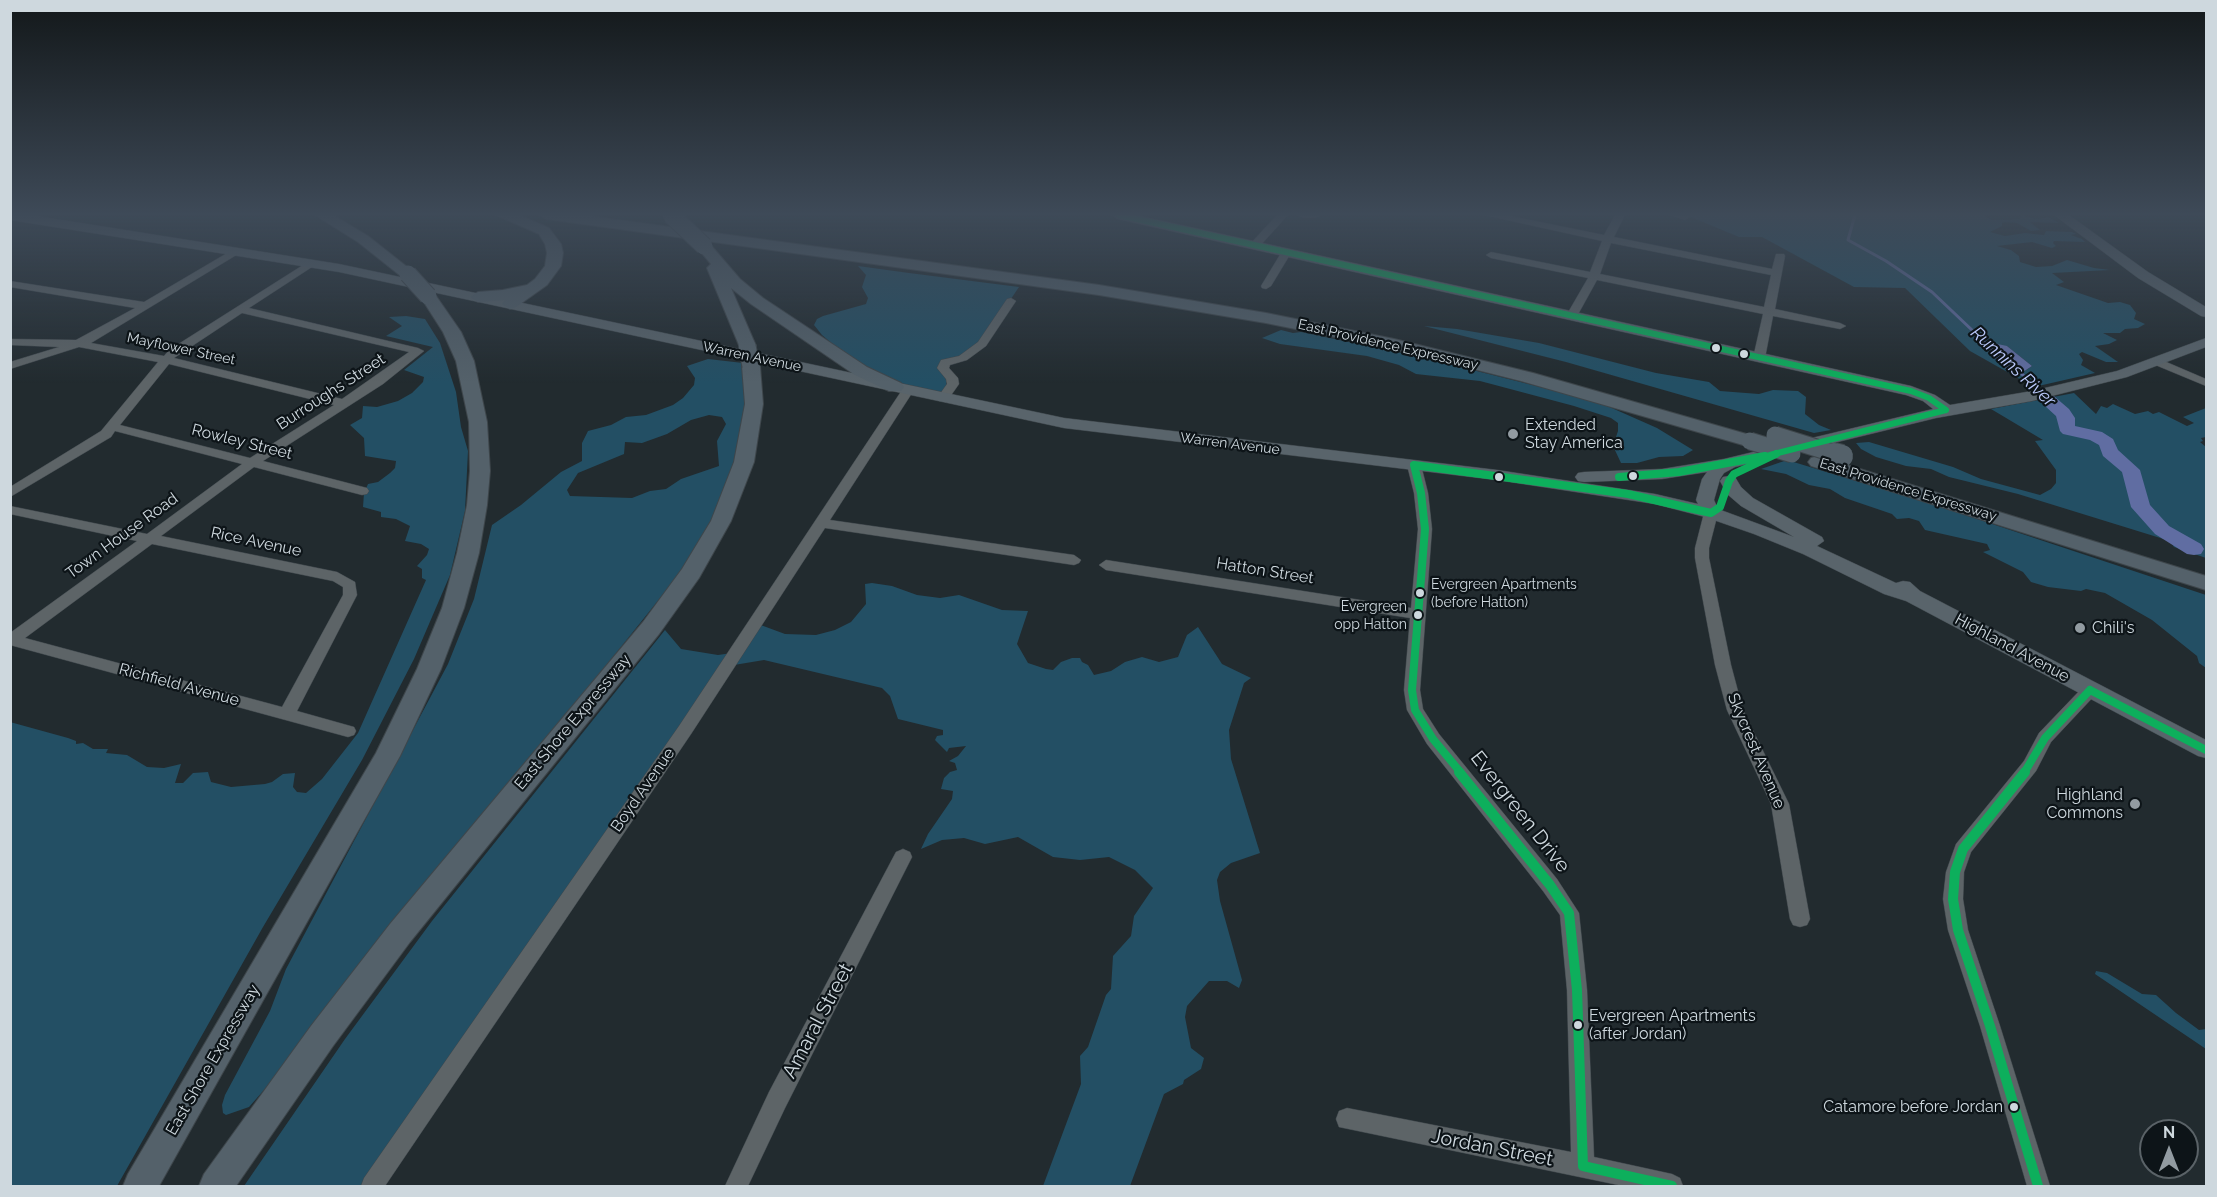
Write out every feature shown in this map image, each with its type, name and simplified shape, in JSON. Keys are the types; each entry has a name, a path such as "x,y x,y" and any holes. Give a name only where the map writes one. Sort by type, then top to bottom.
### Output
{"highway":[{"name":"East Shore Expressway","path":"140,1186 382,765 429,669 453,608 468,553 477,505 480,471 478,422 465,361 452,332 428,296 404,271"},
{"path":"510,304 535,288 548,271"},
{"name":"East Shore Expressway","path":"216,1186 315,1045 394,942 645,635 691,573 724,514 744,462 754,404 749,356 716,271"},
{"path":"725,271 734,282 758,301 861,371 902,389"},
{"name":"East Providence Expressway","path":"962,271 1089,288 1266,318 1404,347 1527,377 1750,441 2206,583"},
{"name":"East Providence Expressway","path":"1038,271 1264,306 1397,333 1530,365 1774,435 2206,567"},
{"path":"478,297 515,293 546,276"}],"main road":[{"name":"Warren Avenue","path":"350,271 1098,429 1497,475 1712,506"},
{"path":"1367,271 1914,392 1965,399 2003,400"},
{"path":"2137,271 2206,313"},
{"path":"1712,506 1714,473 1740,470 1770,455 1946,410 2041,394 2122,374 2206,342"},
{"path":"1914,392 1932,400 1946,410"},
{"path":"1550,477 1729,472"},
{"path":"1729,472 1733,490 1747,502 1815,541"},
{"name":"Warren Avenue","path":"1497,475 1633,484 1712,506"},
{"name":"Highland Avenue","path":"1712,506 1772,522 1815,541 1882,573 1913,596"},
{"name":"Highland Avenue","path":"1712,506 1883,585 1913,596 2206,750"}],"street":[{"path":"10,366 79,344 203,271"},
{"path":"10,493 95,443 114,427 173,352 299,271"},
{"path":"1266,286 1275,271"},
{"path":"1569,271 1840,326"},
{"path":"1572,316 1596,271"},
{"path":"1759,358 1776,273 1765,271"},
{"path":"10,284 146,306"},
{"path":"943,398 953,384 952,378 943,368 945,363 963,358 982,344 1011,301"},
{"name":"Burroughs Street","path":"241,309 418,351 379,381 253,462"},
{"name":"Mayflower Street","path":"10,342 79,344 166,360 342,404"},
{"path":"2157,362 2206,383"},
{"name":"Boyd Avenue","path":"372,1186 685,730 821,523 902,389"},
{"name":"Rowley Street","path":"114,427 362,491"},
{"name":"Town House Road","path":"12,639 253,462"},
{"name":"Evergreen Drive","path":"1421,466 1425,529 1412,690 1415,710 1433,739 1550,885 1569,913 1577,990 1583,1166"},
{"name":"Skycrest Avenue","path":"1712,506 1702,553 1723,665 1735,710 1780,804 1800,920"},
{"name":"Rice Avenue","path":"10,510 337,577 350,585 350,595 286,714"},
{"path":"821,523 1074,560"},
{"name":"Hatton Street","path":"1106,565 1418,614"},
{"name":"Richfield Avenue","path":"12,639 348,731"},
{"path":"2038,1186 1990,1026 1958,930 1953,899 1955,872 1963,849 2030,766 2045,738 2090,690"},
{"name":"Amaral Street","path":"736,1186 787,1080 903,858"},
{"name":"Jordan Street","path":"1347,1119 1672,1186"}],"shaded area":[{"path":"862,271 895,271 1019,287 977,349 944,363 948,394 895,389 842,352 814,325 817,319 823,316 866,304 868,298 862,287 866,275"},
{"path":"1824,271 2093,271 2052,273 2064,282 2056,285 2108,303 2120,302 2130,305 2136,313 2134,319 2145,324 2138,328 2125,329 2120,333 2103,333 2117,340 2095,346 2118,362 2106,362 2082,352 2079,354 2083,360 2081,365 2095,373 2034,387 1970,351 1905,288 1854,287","holes":["2007,346 2032,366 2023,372 2024,375 2010,373 1989,352 1992,347"]},
{"path":"406,316 425,319 440,343 456,392 461,427 468,451 465,511 450,575 414,659 362,760 263,927 117,1186 11,1186 10,722 68,738 76,741 76,744 83,743 93,749 108,749 106,753 127,755 147,767 164,768 181,764 175,783 183,783 193,773 208,772 211,782 231,787 265,784 283,774 295,773 293,787 297,792 306,793 322,779 358,733 426,580 422,578 422,569 417,566 427,555 429,549 421,544 405,541 410,526 396,519 381,517 381,512 363,507 364,493 368,484 378,482 390,473 395,468 396,461 365,456 364,438 350,425 362,418 363,406 377,407 398,401 412,393 423,382 424,377 404,370 433,347 386,336 402,326 389,317"},
{"path":"1424,326 1457,329 1539,343 1656,373 1709,382 1720,391 1759,394 1773,390 1798,391 1806,397 1805,414 1819,425 1831,430 1814,433 1566,362"},
{"path":"1281,330 1301,332 1425,358 1596,401 1657,428 1693,450 1683,456 1621,463 1613,446 1618,423 1611,418 1480,381 1416,374 1399,365 1367,356 1280,344 1262,338"},
{"path":"708,359 743,363 745,427 739,463 697,552 286,1065 249,1107 226,1115 223,1113 222,1105 225,1095 270,1011 286,969 448,664 474,599 492,525 521,505 561,472 582,461 582,443 588,431 611,425 626,417 646,415 673,405 683,398 694,385 695,378 687,366","holes":["709,415 722,417 726,424 717,441 719,466 681,479 666,489 650,491 632,498 570,496 567,490 578,473 624,454 625,442 642,443 667,434 691,420"]},
{"path":"2074,393 2096,414 2101,406 2107,408 2113,404 2135,414 2148,411 2153,414 2159,412 2187,426 2194,423 2183,417 2206,408 2206,437 2201,438 2203,441 2200,442 2206,447 2206,558 2174,547 2170,541 2018,494 1949,477 1931,469 1906,466 1876,457 1861,449 1856,443 1869,442 1953,467 1981,479 2040,495 2056,483 2056,470 2035,441 2043,440 1991,409"},
{"path":"1787,460 1935,505 2206,595 2206,668 2199,663 2197,656 2152,620 2105,593 2086,589 2081,591 2048,587 2031,582 2023,572 1983,552 1990,550 1987,544 1925,530 1919,521 1909,518 1897,519 1892,514 1845,498 1830,489 1809,485 1786,474 1761,469"},
{"path":"865,584 892,586 917,595 940,598 959,595 1002,610 1028,611 1017,644 1028,663 1046,669 1053,670 1061,662 1080,658 1094,675 1111,671 1125,662 1142,657 1159,662 1178,657 1187,635 1198,627 1222,664 1251,678 1244,683 1229,730 1231,759 1260,853 1231,863 1220,872 1217,880 1220,901 1242,980 1239,988 1227,981 1209,981 1187,1006 1185,1017 1191,1048 1204,1058 1201,1069 1184,1080 1183,1084 1164,1094 1130,1186 1043,1186 1081,1084 1080,1056 1088,1047 1106,995 1111,989 1113,956 1131,936 1134,916 1153,888 1135,870 1109,857 1080,860 1053,857 1018,837 985,844 964,838 942,840 921,849 928,834 952,799 953,791 941,789 944,778 950,772 957,770 955,763 949,761 958,756 966,746 949,748 947,752 935,740 937,736 943,735 943,730 898,719 890,696 882,688 764,660 734,665 370,1186 244,1186 345,1039 432,921 665,630 681,649 718,655 732,653 758,624 785,634 816,635 835,630 851,622 866,604"},
{"path":"2096,971 2107,973 2142,994 2156,995 2199,1030 2206,1029 2206,1049 2095,974"}],"water":[{"path":"1988,342 2007,346 2032,366 2023,372 2024,376 2010,373 1989,352 1992,346"}],"waterway":[{"name":"Runnins River","path":"1901,271 1932,292 1993,350"},
{"name":"Runnins River","path":"2022,374 2040,392"},
{"name":"Runnins River","path":"2042,395 2063,413 2066,418 2066,427 2069,430 2096,436 2107,443 2109,452 2131,470 2141,507 2162,530 2194,549"}],"transit line":[{"path":"1370,271 1911,391 1929,398 1946,410"},
{"path":"1583,1166 1577,990 1569,913 1550,885 1433,739 1415,710 1412,690 1425,529 1421,493 1414,465 1628,494 1711,513 1720,507 1729,481 1734,474 1770,455 1946,410"},
{"path":"1619,477 1679,472 1765,456"},
{"path":"2090,690 2206,750"},
{"path":"2038,1186 1990,1026 1958,930 1953,899 1955,872 1963,849 2030,766 2045,738 2090,690"},
{"path":"1583,1166 1672,1186"}],"place":[{"name":"Extended Stay America","path":"1513,434"},
{"name":"Evergreen Apartments (before Hatton)","path":"1420,593"},
{"name":"Evergreen opp Hatton","path":"1418,615"},
{"name":"Chili's","path":"2080,628"},
{"name":"Highland Commons","path":"2135,804"},
{"name":"Evergreen Apartments (after Jordan)","path":"1578,1025"},
{"name":"Catamore before Jordan","path":"2014,1107"}]}
